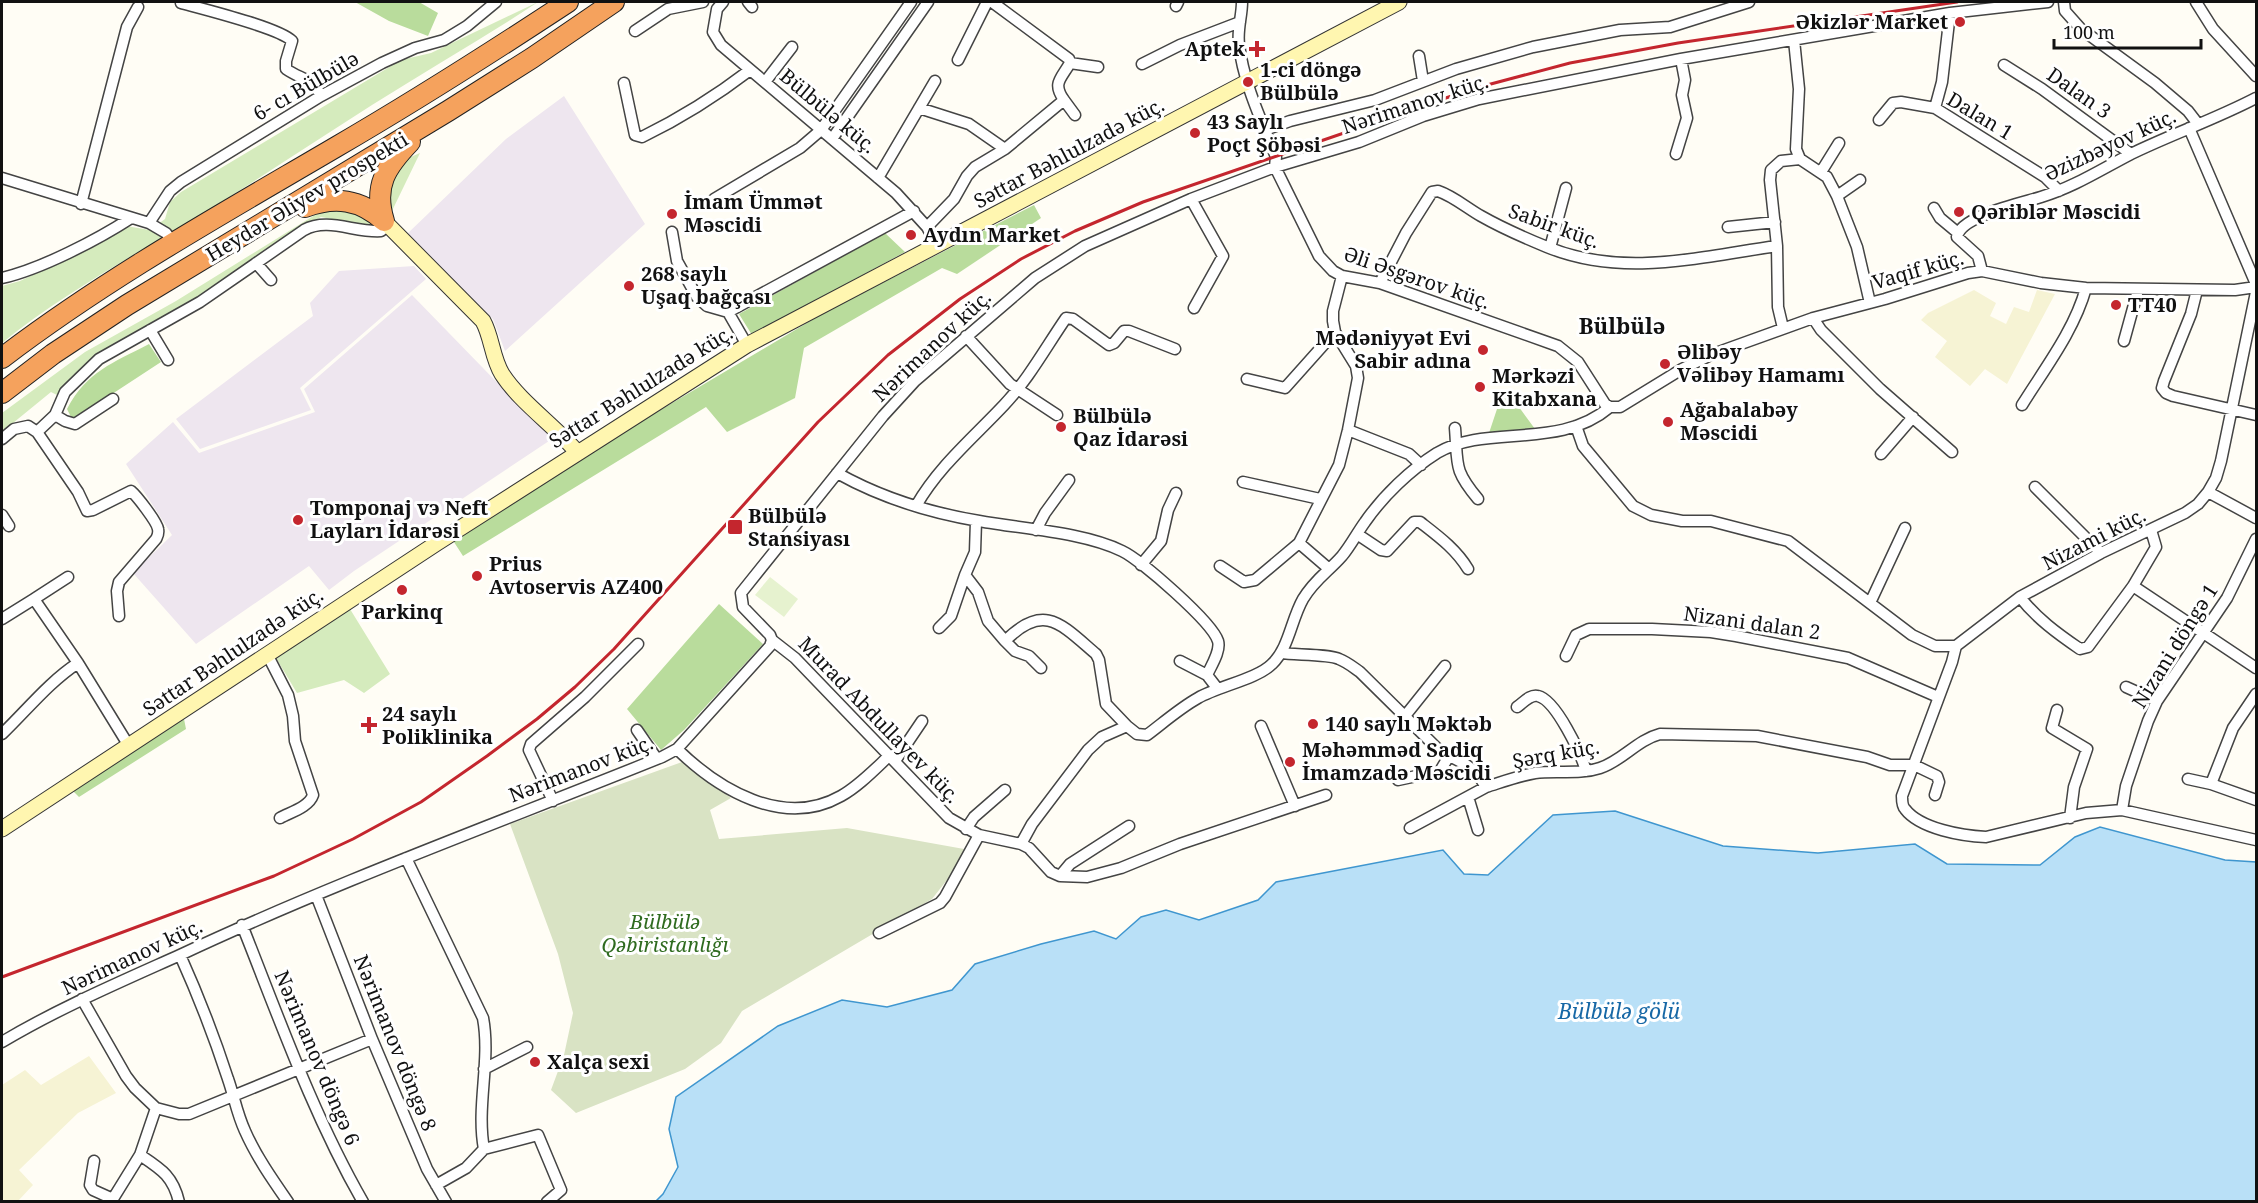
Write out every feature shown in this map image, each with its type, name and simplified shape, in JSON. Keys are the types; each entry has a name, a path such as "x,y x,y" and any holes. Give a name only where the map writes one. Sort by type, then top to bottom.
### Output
{"highway":[{"name":"Heydər Əliyev prospekti","path":"2,358 34,333 173,242 339,146 568,2"},
{"name":"Heydər Əliyev prospekti","path":"2,393 53,354 127,306 448,111 532,58 614,2"},
{"path":"386,223 379,202 387,170 411,142 448,111"},
{"path":"236,241 294,211 333,200 347,200 359,204 386,223"}],"main road":[{"name":"Səttar Bəhlulzadə küç.","path":"2,830 577,452 747,345 1399,2"},
{"path":"386,223 483,321 488,330 497,365 507,381 562,434 577,452"}],"street":[{"name":"6- cı Bülbülə","path":"149,223 170,191 181,182 321,96 407,52 444,40 467,26 496,2"},
{"path":"635,31 668,9 704,2"},
{"name":"Bülbülə küç.","path":"723,2 717,9 714,21 713,32 716,40 914,211 927,227 937,246"},
{"path":"714,199 800,148 821,130 911,2"},
{"path":"832,139 928,2"},
{"path":"958,60 987,2"},
{"path":"992,2 1065,55 1070,63 1098,67"},
{"name":"Əli Əsgərov küç.","path":"1242,2 1239,42 1248,82 1276,157 1275,167 1319,256 1342,276 1380,283 1558,346 1578,362 1605,404 1610,407"},
{"name":"Nərimanov küç.","path":"1265,130 1290,121 1375,100 1456,69 1533,47 1620,30 1670,27 1732,4 1749,2"},
{"name":"Nərimanov küç.","path":"2,1042 82,999 242,925 677,749 765,652 772,640 767,630 743,608 741,593 744,586 897,399 922,374 1035,278 1085,246 1191,199 1275,167 1359,142 1423,116 1479,99 1681,59 1950,13 2048,2"},
{"path":"2064,2 2065,11 2081,29 2155,83 2188,111 2256,286"},
{"path":"2196,2 2213,29 2256,76"},
{"path":"181,3 265,28 289,38 292,41 286,69 309,80 321,96"},
{"path":"81,204 127,27 138,8"},
{"path":"1935,108 1942,82 1950,13"},
{"path":"1142,64 1207,33 1240,22"},
{"path":"1794,40 1799,89 1796,149 1800,159 1821,172 1837,196 1857,247 1870,303"},
{"path":"765,82 792,47"},
{"path":"1419,56 1423,81"},
{"path":"1676,154 1687,118 1683,95 1685,80 1681,59"},
{"path":"1070,63 1057,85 1057,90 1075,115"},
{"name":"Dalan 3","path":"2004,65 2042,89 2131,154"},
{"path":"624,83 635,135 642,137 676,120 750,70"},
{"path":"878,178 935,81"},
{"name":"Əzizbəyov küç.","path":"1958,233 1969,222 2003,208 2077,184 2131,154 2256,98"},
{"path":"927,227 954,199 975,167 1005,149 1064,100"},
{"name":"Dalan 1","path":"1879,120 1893,103 1900,102 1935,108 2045,177 2059,191"},
{"path":"919,108 969,124 1005,149"},
{"path":"1821,172 1839,144"},
{"path":"1783,328 1778,307 1777,246 1771,170 1781,161 1800,159"},
{"path":"2,178 149,223 166,233 173,242"},
{"path":"1837,196 1860,180"},
{"path":"1550,248 1566,188"},
{"name":"Sabir küç.","path":"1380,283 1406,233 1432,192 1438,191 1499,226 1550,248 1586,260 1623,265 1684,260 1777,246"},
{"path":"1191,199 1223,256 1194,308"},
{"path":"1934,207 1940,218 1958,233 1960,240 1978,256 1982,271"},
{"path":"728,312 914,211"},
{"path":"2,278 22,273 114,229 131,218"},
{"path":"1728,226 1775,222"},
{"path":"37,432 55,415 65,392 99,359 200,302 291,237 323,223 373,232 381,231 386,223"},
{"path":"672,232 677,261 698,297 707,306 728,312 747,345"},
{"path":"256,263 271,280"},
{"name":"Vaqif küç.","path":"1456,444 1541,434 1591,421 1610,407 1620,407 1698,361 1813,318 1968,273 1982,271 2086,288 2245,290 2256,286"},
{"path":"1220,566 1244,582 1255,580 1299,543 1339,465 1348,430 1358,372 1335,332 1333,311 1342,276"},
{"path":"2022,405 2071,326 2086,288"},
{"path":"2124,341 2138,290"},
{"path":"2197,290 2191,314 2163,388 2166,393 2173,396 2256,415"},
{"name":"Nizami küç.","path":"1956,646 2020,597 2101,553 2185,513 2198,504 2216,478 2221,461 2256,292"},
{"path":"916,506 954,454 1017,390 1066,318 1073,320 1109,345 1114,343 1124,331 1129,331 1176,349"},
{"path":"1813,318 1821,330 1846,356 1894,402 1952,452"},
{"path":"150,330 168,360"},
{"path":"1247,379 1285,388 1335,332"},
{"path":"966,336 1017,390 1057,415"},
{"path":"55,415 75,424 113,399"},
{"path":"1881,454 1913,417"},
{"path":"2,439 14,429 28,426 37,432 78,492 87,511 131,491 158,525 159,533 156,539 119,582 117,591 119,616"},
{"path":"1576,426 1583,446 1634,506 1642,512 1682,522 1710,521 1788,542 1921,640 1935,646 1956,646 1902,796 1904,808 1912,816 1956,834 1971,836 1994,835 2104,810 2122,810 2256,840"},
{"path":"1455,428 1457,468 1461,479 1478,499"},
{"path":"1348,430 1409,454 1421,465"},
{"path":"1005,641 1016,630 1031,621 1048,619 1058,624 1096,654 1106,704 1137,734 1147,735 1196,699 1217,688 1264,671 1281,653 1303,600 1314,581 1344,554 1380,503 1421,465 1437,453 1456,444"},
{"path":"837,473 916,506 976,521 1036,530 1105,545 1123,552 1196,612 1215,636 1218,650 1207,675"},
{"path":"1036,530 1069,480"},
{"path":"1243,482 1320,500"},
{"path":"2035,487 2101,553"},
{"path":"2208,492 2256,518"},
{"path":"1141,565 1161,541 1168,510 1176,493"},
{"path":"2,516 9,526"},
{"path":"939,628 951,616 977,546 976,521"},
{"path":"1357,534 1381,550 1387,551 1414,522 1420,522 1449,545 1462,558 1468,569"},
{"path":"1870,603 1905,528"},
{"path":"2020,597 2030,610 2046,624 2080,649 2084,649 2133,586 2156,547 2151,530"},
{"name":"Nizani döngə 1","path":"2122,810 2126,786 2157,701 2227,598 2256,539"},
{"path":"1299,543 1328,568"},
{"path":"965,575 978,592 988,621 1015,651 1029,656 1041,668"},
{"path":"2,619 68,577"},
{"path":"2133,586 2204,631 2256,668"},
{"path":"34,599 78,663 129,746"},
{"name":"Nizani dalan 2","path":"1566,656 1576,635 1589,629 1711,632 1848,658 1938,697"},
{"name":"Murad Abdullayev küç.","path":"772,640 795,658 949,818 979,835 1021,844 1029,848 1051,872 1060,876"},
{"path":"553,801 530,750 531,744 585,697 638,644"},
{"path":"1281,653 1338,658 1360,672 1440,751 1477,773 1486,787"},
{"path":"267,654 288,695 295,741 313,795 307,804 280,818"},
{"path":"1180,661 1207,675 1217,688"},
{"path":"2,734 52,682 78,663"},
{"path":"1405,716 1444,666"},
{"path":"2126,687 2157,701"},
{"path":"2211,784 2233,728 2256,694"},
{"path":"1517,706 1532,696 1538,696 1547,701 1574,740 1586,771"},
{"path":"2057,710 2052,728 2087,749 2074,787 2070,818"},
{"path":"677,749 698,768 732,792 774,806 807,807 828,802 852,789 893,758 922,721"},
{"path":"1021,844 1036,818 1088,750 1102,737 1127,726"},
{"path":"1261,726 1295,806"},
{"path":"637,730 657,759"},
{"name":"Şərq küç.","path":"1410,828 1486,787 1536,773 1586,771 1601,768 1618,759 1648,737 1660,734 1757,736 1867,757 1890,765 1914,765"},
{"path":"1398,780 1440,771 1449,756"},
{"path":"1914,765 1937,776 1939,782 1935,795"},
{"path":"2188,779 2211,784 2256,800"},
{"path":"966,829 975,817 1005,790"},
{"path":"1060,876 1087,877 1121,868 1180,844 1326,795"},
{"path":"1468,797 1478,830"},
{"path":"1060,876 1070,864 1129,826"},
{"path":"879,933 940,903 979,835"},
{"path":"406,858 483,1017 487,1038 482,1128 484,1149"},
{"name":"Nərimanov döngə 8","path":"316,895 372,1039 427,1169 446,1202"},
{"name":"Nərimanov döngə 6","path":"242,925 341,1162 363,1202"},
{"path":"180,955 200,999 246,1133 268,1173 288,1202"},
{"path":"82,999 135,1088 156,1108 179,1114 189,1114 372,1039"},
{"path":"484,1069 527,1047"},
{"path":"94,1161 90,1185 93,1190 112,1200 140,1155 156,1108"},
{"path":"436,1185 466,1168 484,1149 538,1135 561,1190 547,1202"},
{"path":"140,1155 170,1178 176,1188 179,1202"}],"shaded area":[{"path":"564,96 645,224 505,351 493,319 407,234 506,139"},
{"path":"414,266 426,279 300,388 311,410 200,449 176,419 313,316 310,303 339,271"},
{"path":"1974,290 1996,303 1990,316 2006,324 2014,307 2029,312 2037,290 2055,294 2007,384 1985,369 1970,386 1935,357 1947,341 1921,320 1928,313"},
{"name":"Tomponaj vэ Neft Layları İdarəsi","path":"412,295 552,439 329,590 309,566 196,644 133,573 172,535 126,464 173,422 199,453 315,412 304,389"},
{"path":"89,1056 116,1093 78,1113 19,1170 33,1185 18,1201 2,1201 2,1085 25,1070 41,1085"}],"green space":[{"path":"355,2 419,2 438,13 428,36 389,21"},
{"path":"538,2 215,206 71,293 2,343 2,286 39,272 126,226 150,230 165,219 170,202 181,192 401,60 431,53"},
{"path":"420,153 390,215 388,179 406,159"},
{"path":"342,205 374,222 368,226 321,217 311,222 204,293 98,356 59,396 51,392 2,432 2,413 85,352 176,301 326,208"},
{"path":"1034,205 1041,218 957,274 942,268 804,348 795,398 727,432 706,407 463,556 452,539 598,447 822,314"},
{"path":"885,233 905,252 752,335 739,314"},
{"path":"149,344 161,362 77,417 71,417 67,409 83,385 102,369"},
{"path":"1511,396 1535,429 1488,436 1500,400"},
{"path":"770,577 798,599 784,617 755,595"},
{"path":"719,604 763,644 684,730 661,750 627,709"},
{"path":"350,609 390,674 364,693 344,680 297,693 276,658"},
{"path":"184,719 186,729 79,797 71,789"},
{"name":"Bülbülə Qəbiristanlığı","path":"682,762 731,798 710,810 719,839 847,828 964,849 954,871 932,899 742,1011 721,1043 685,1069 576,1113 551,1090 564,1055 573,1013 558,954 510,824"}],"water":[{"name":"Bülbülə gölü","path":"1615,811 1723,846 1818,853 1915,844 1947,864 2040,865 2075,837 2100,827 2225,860 2256,862 2256,1201 656,1201 663,1194 678,1167 669,1129 676,1097 778,1026 842,1000 887,1007 952,990 975,964 1094,931 1116,939 1141,917 1166,910 1199,920 1258,900 1276,882 1443,850 1464,874 1488,875 1553,815"}],"railway":[{"path":"2,977 274,876 353,839 421,802 537,719 575,687 614,649 818,422 888,355 960,299 1021,259 1075,231 1143,202 1472,89 1570,63 1678,43 1957,2"}],"place":[{"name":"Əkizlər Market","path":"1960,22"},
{"name":"Aptek","path":"1257,49"},
{"name":"1-ci döngə Bülbülə","path":"1248,82"},
{"name":"43 Saylı Poçt Şöbəsi","path":"1195,133"},
{"name":"Qəriblər Məscidi","path":"1959,212"},
{"name":"İmam Ümmət Məscidi","path":"672,214"},
{"name":"Aydın Market","path":"911,235"},
{"name":"268 saylı Uşaq bağçası","path":"629,286"},
{"name":"TT40","path":"2116,305"},
{"name":"Mədəniyyət Evi Sabir adına","path":"1483,350"},
{"name":"Əlibəy Vəlibəy Hamamı","path":"1665,364"},
{"name":"Mərkəzi Kitabxana","path":"1480,387"},
{"name":"Ağabalabəy Məscidi","path":"1668,422"},
{"name":"Bülbülə Qaz İdarəsi","path":"1061,427"},
{"name":"Tomponaj vэ Neft Layları İdarəsi","path":"298,520"},
{"name":"Bülbülə Stansiyası","path":"735,527"},
{"name":"Prius Avtoservis AZ400","path":"477,576"},
{"name":"Parkinq","path":"402,590"},
{"name":"140 saylı Məktəb","path":"1313,724"},
{"name":"24 saylı Poliklinika","path":"369,725"},
{"name":"Məhəmməd Sadiq İmamzadə Məscidi","path":"1290,762"},
{"name":"Xalça sexi","path":"535,1062"}],"district":[{"name":"Bülbülə","path":"1622,326"}]}
